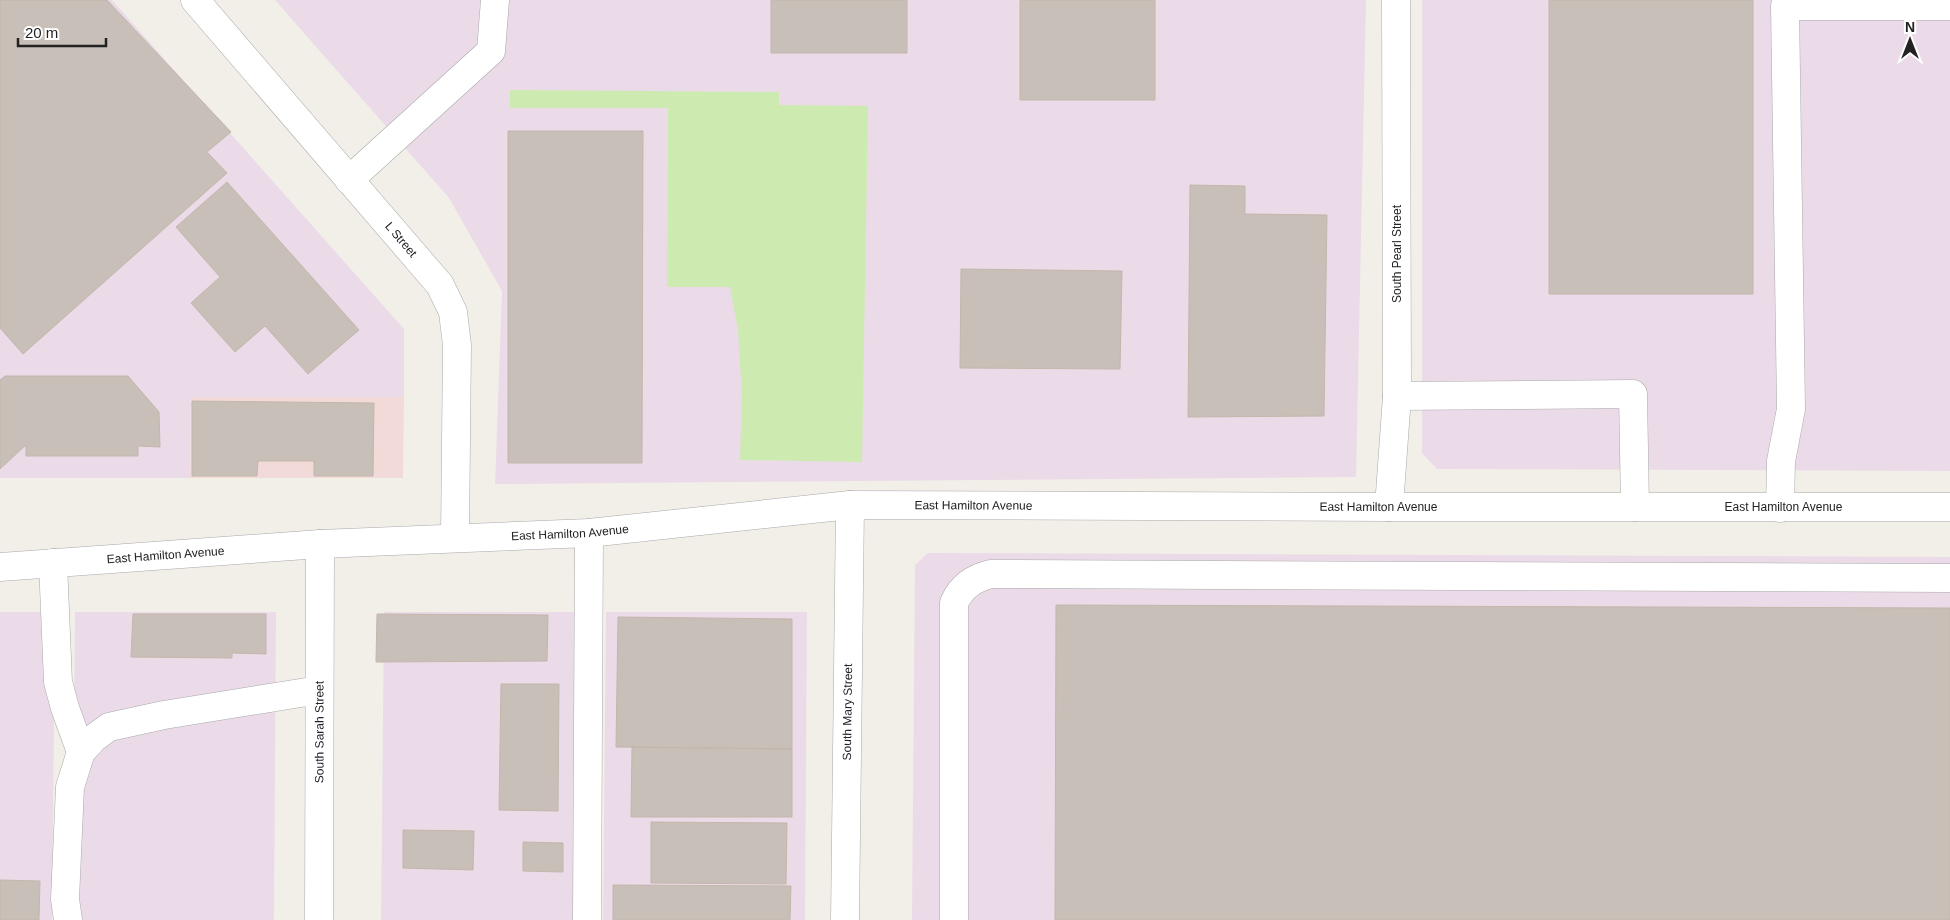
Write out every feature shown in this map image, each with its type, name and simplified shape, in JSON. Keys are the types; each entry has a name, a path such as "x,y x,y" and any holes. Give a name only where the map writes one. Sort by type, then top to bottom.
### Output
{"street":[{"name":"L Street","path":"195,0 440,285 453,312 457,345 455,538"},
{"path":"349,180 491,51 495,0"},
{"name":"South Pearl Street","path":"1389,507 1397,396 1396,0"},
{"path":"1780,508 1781,461 1791,409 1785,6 1950,6"},
{"path":"1397,396 1460,397 1633,394 1635,507"},
{"name":"East Hamilton Avenue","path":"0,567 320,544 589,533 850,505 1950,507"},
{"name":"South Mary Street","path":"845,920 850,505"},
{"path":"587,920 589,533"},
{"name":"South Sarah Street","path":"318,920 320,544"},
{"path":"53,563 58,682 81,752"},
{"path":"954,920 954,603 958,593 980,576 1011,574 1950,578"},
{"path":"68,920 65,899 70,787 81,752 94,738 109,727 164,715 319,690"}],"shaded area":[{"path":"0,0 112,0 404,329 404,397 191,397 190,478 0,478"},
{"path":"275,0 1366,0 1356,477 495,484 502,291 449,198"},
{"path":"1422,0 1950,0 1950,471 1437,469 1422,453"},
{"path":"191,397 404,397 403,478 190,478"},
{"path":"928,553 1950,557 1950,920 912,920 915,565"},
{"path":"0,612 55,612 52,920 0,920"},
{"path":"75,612 276,612 274,920 72,920"},
{"path":"384,612 585,612 583,920 381,920"},
{"path":"606,612 807,612 805,920 603,920"}],"green space":[{"path":"510,90 779,92 779,105 868,106 862,462 740,460 742,395 738,330 730,287 667,287 668,108 510,108"}],"building":[{"path":"0,0 107,0 231,132 207,152 227,173 23,354 0,328"},
{"path":"771,0 907,0 907,53 771,53"},
{"path":"1020,0 1155,0 1155,100 1020,100"},
{"path":"1549,0 1753,0 1753,294 1549,294"},
{"path":"508,131 643,131 642,463 508,463"},
{"path":"227,182 359,330 308,374 265,326 235,352 191,303 220,277 176,227"},
{"path":"1190,185 1245,186 1245,214 1327,215 1324,416 1188,417"},
{"path":"961,269 1122,271 1120,369 960,368"},
{"path":"5,376 128,376 159,412 160,447 138,446 138,456 26,456 26,445 0,469 0,380"},
{"path":"192,401 374,403 373,476 314,476 314,461 258,461 257,476 192,476"},
{"path":"1056,605 1950,608 1950,920 1055,920"},
{"path":"133,614 266,614 266,654 232,653 232,658 131,657"},
{"path":"377,614 548,615 547,661 376,662"},
{"path":"618,617 792,619 792,749 616,747"},
{"path":"501,684 559,684 558,811 499,810"},
{"path":"632,747 792,749 792,817 631,817"},
{"path":"651,822 787,823 786,884 651,883"},
{"path":"403,830 474,831 473,870 403,868"},
{"path":"523,842 563,843 563,872 523,871"},
{"path":"0,880 40,881 39,920 0,920"},
{"path":"613,885 791,886 790,920 613,920"}]}
